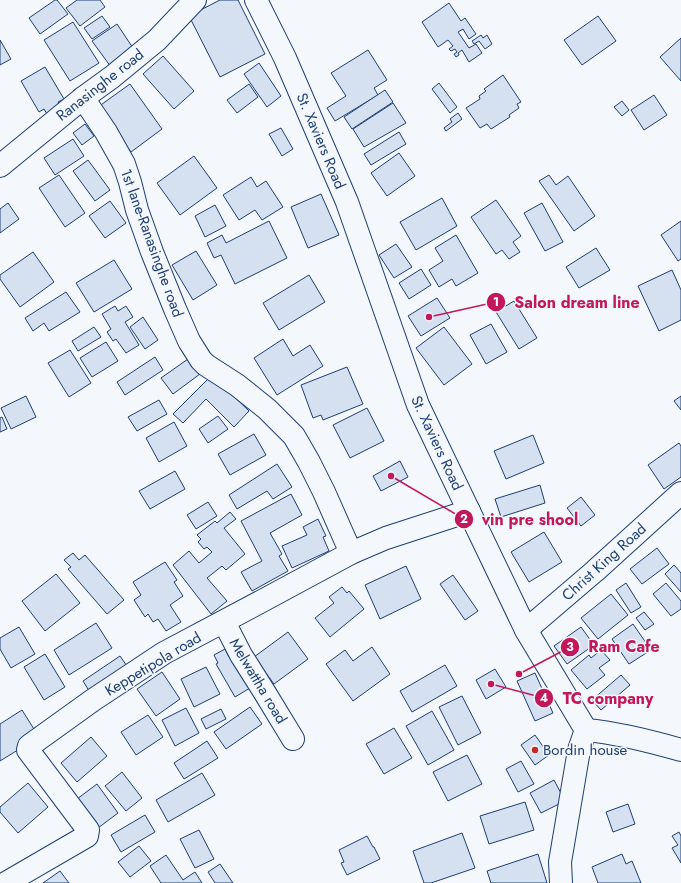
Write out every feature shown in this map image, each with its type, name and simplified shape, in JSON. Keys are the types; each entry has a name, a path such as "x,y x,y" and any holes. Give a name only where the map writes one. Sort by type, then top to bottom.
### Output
{"street":[{"name":"Ranasinghe road","path":"0,166 82,98 112,77 157,40 195,0"},
{"name":"St. Xaviers Road","path":"256,0 285,58 347,202 418,405 526,630 586,730"},
{"name":"1st lane-Ranasinghe road","path":"82,98 106,132 124,164 137,210 175,309 189,341 206,365 237,385 267,409 294,436 324,492 351,553"},
{"name":"Christ King Road","path":"526,630 595,571 681,493"},
{"name":"Keppetipola road","path":"6,883 87,836 88,830 28,750 30,746 93,700 164,653 351,553 386,538 469,511"},
{"name":"Melwattha road","path":"224,622 241,655 292,739"},
{"path":"562,883 560,862 579,750 586,730 605,732 681,750"}],"building":[{"path":"57,0 68,14 40,34 29,18"},
{"path":"77,0 100,0 105,7 80,26 66,8"},
{"path":"220,0 238,0 265,54 220,77 189,16"},
{"path":"449,3 461,21 465,18 476,34 469,39 463,29 458,32 469,48 476,44 482,53 469,62 462,50 456,57 454,54 457,52 455,49 451,51 449,49 453,46 448,40 438,47 422,22"},
{"path":"102,16 110,27 92,39 84,28"},
{"path":"598,16 616,41 582,65 564,40"},
{"path":"73,22 99,63 70,81 44,40"},
{"path":"117,24 135,51 111,67 92,41"},
{"path":"481,35 483,38 487,35 492,44 485,49 479,41 474,44 472,41"},
{"path":"681,38 681,81 660,57"},
{"path":"0,40 11,59 0,65"},
{"path":"368,50 387,80 374,88 378,95 335,121 327,108 346,96 331,73"},
{"path":"163,56 194,91 174,109 143,74"},
{"path":"259,63 281,96 267,107 244,74"},
{"path":"45,67 64,99 58,102 63,110 49,117 44,109 39,112 21,81"},
{"path":"503,75 521,102 517,104 519,108 509,115 510,117 491,129 487,124 480,128 466,108 480,99 479,96 486,91 484,89"},
{"path":"439,83 457,107 450,113 432,89"},
{"path":"130,84 162,129 131,152 98,107"},
{"path":"249,84 258,97 237,113 227,100"},
{"path":"385,90 393,102 352,129 344,117"},
{"path":"654,95 667,115 644,130 631,110"},
{"path":"622,101 629,110 622,116 614,107"},
{"path":"393,103 406,123 364,147 353,129"},
{"path":"458,113 462,119 446,131 444,128 452,122 450,119"},
{"path":"85,124 94,136 82,145 73,133"},
{"path":"281,128 293,149 282,156 269,134"},
{"path":"399,132 406,144 371,165 364,154"},
{"path":"73,139 84,156 55,175 44,158"},
{"path":"399,153 415,176 387,196 371,173"},
{"path":"194,156 217,188 180,215 157,183"},
{"path":"88,160 110,190 95,201 73,171"},
{"path":"59,175 85,213 65,227 39,188"},
{"path":"549,175 556,185 568,176 595,216 574,231 539,181"},
{"path":"251,177 257,187 266,181 283,207 262,220 255,210 239,220 223,195"},
{"path":"321,194 339,235 308,248 291,207"},
{"path":"442,198 457,226 416,250 400,222"},
{"path":"496,200 521,236 513,242 520,252 509,259 502,250 496,254 471,217"},
{"path":"110,201 126,223 105,238 89,216"},
{"path":"8,203 19,219 0,233 0,209"},
{"path":"542,203 563,242 545,251 524,213"},
{"path":"215,205 226,226 205,237 195,216"},
{"path":"269,221 287,258 235,284 221,255 214,258 207,243 222,235 226,243"},
{"path":"681,221 681,259 678,261 661,235"},
{"path":"456,235 478,273 456,286 452,279 439,287 429,270 443,261 435,248"},
{"path":"396,244 412,267 394,278 379,255"},
{"path":"596,248 610,270 579,288 566,267"},
{"path":"196,251 217,285 193,300 172,265"},
{"path":"33,252 54,282 20,307 0,279 0,275"},
{"path":"114,260 132,289 94,312 76,283"},
{"path":"421,269 431,285 409,299 399,283"},
{"path":"672,270 681,290 681,320 659,331 638,286"},
{"path":"309,275 325,302 279,330 263,303"},
{"path":"66,292 80,312 49,331 44,323 33,331 25,318"},
{"path":"437,298 450,318 421,336 408,316"},
{"path":"514,301 537,338 519,349 496,312"},
{"path":"115,306 118,311 126,306 133,317 125,322 139,345 126,353 116,339 113,341 107,332 111,329 102,314"},
{"path":"143,317 158,340 145,349 130,327"},
{"path":"491,324 507,352 486,364 470,335"},
{"path":"94,327 101,337 78,351 72,341"},
{"path":"444,327 472,364 444,385 416,348"},
{"path":"283,339 293,356 310,345 323,366 277,395 254,358"},
{"path":"106,342 118,361 92,377 80,358"},
{"path":"70,350 91,383 69,397 48,363"},
{"path":"155,357 163,370 125,395 117,382"},
{"path":"188,359 200,374 173,394 161,378"},
{"path":"347,367 363,404 323,420 321,415 313,418 301,385"},
{"path":"212,375 249,411 234,427 206,399 183,423 173,414"},
{"path":"26,396 36,417 11,429 1,408"},
{"path":"681,396 681,410 674,401"},
{"path":"159,400 167,414 137,431 128,417"},
{"path":"367,408 384,441 350,458 333,425"},
{"path":"218,416 228,429 208,443 199,429"},
{"path":"2,417 7,429 0,432 0,418"},
{"path":"174,422 187,446 159,462 146,438"},
{"path":"254,434 266,455 230,475 218,454"},
{"path":"533,435 544,463 506,479 494,451"},
{"path":"679,443 681,446 681,477 664,489 648,465"},
{"path":"400,461 408,477 381,491 373,476"},
{"path":"277,464 292,487 273,499 267,491 237,509 229,495"},
{"path":"175,471 185,489 150,509 139,491"},
{"path":"540,485 545,503 501,517 495,499"},
{"path":"291,494 302,515 270,533 282,554 279,556 288,571 252,591 241,572 262,561 241,521"},
{"path":"581,497 595,515 581,526 567,508"},
{"path":"208,502 217,516 196,529 187,515"},
{"path":"230,512 236,519 224,528 245,554 226,570 222,566 207,578 227,601 211,614 173,565 189,551 199,563 212,552 207,547 204,549 198,542 201,539 197,535 215,521 217,523"},
{"path":"318,519 326,536 323,537 329,551 292,568 282,546 307,535 303,527"},
{"path":"544,532 562,562 529,582 511,552"},
{"path":"657,548 669,564 642,584 630,569"},
{"path":"73,553 79,560 85,555 124,600 107,614 68,569 71,567 64,560"},
{"path":"165,562 177,580 174,582 183,596 170,605 181,622 166,631 158,619 153,622 148,614 145,617 134,600 141,595 133,582"},
{"path":"674,565 681,573 681,592 665,574"},
{"path":"406,566 421,599 380,619 365,585"},
{"path":"56,574 80,603 45,631 22,601"},
{"path":"453,575 478,611 465,620 440,584"},
{"path":"626,583 641,607 631,613 616,590"},
{"path":"666,583 681,601 681,609 671,616 653,594"},
{"path":"342,587 347,593 349,591 364,609 330,637 315,618 334,603 329,597"},
{"path":"611,594 628,615 598,639 581,618"},
{"path":"644,612 654,624 645,630 636,618"},
{"path":"96,623 112,648 69,675 54,650"},
{"path":"633,624 651,650 629,664 612,639"},
{"path":"19,627 35,654 11,668 0,649 0,638"},
{"path":"581,627 594,645 567,664 554,646"},
{"path":"288,632 308,659 274,684 254,657"},
{"path":"372,647 390,674 353,701 326,664 345,650 353,661"},
{"path":"225,649 229,657 231,656 250,688 235,697 216,664 218,663 214,655"},
{"path":"601,650 610,660 599,668 605,675 587,689 571,670 589,655 591,658"},
{"path":"45,654 65,687 44,700 24,667"},
{"path":"120,656 129,669 91,694 83,681"},
{"path":"445,665 457,686 412,712 400,691"},
{"path":"206,667 220,694 194,707 181,679"},
{"path":"495,669 506,687 486,699 476,680"},
{"path":"162,672 180,699 156,716 137,689"},
{"path":"535,673 553,713 535,721 517,681"},
{"path":"621,675 630,685 601,710 592,700"},
{"path":"462,696 481,733 458,745 439,707"},
{"path":"250,707 262,724 226,749 214,732"},
{"path":"186,708 199,733 175,746 162,720"},
{"path":"221,709 226,719 206,729 201,719"},
{"path":"22,710 39,737 0,761 0,724"},
{"path":"432,711 454,750 428,765 406,726"},
{"path":"148,715 163,737 136,755 121,732"},
{"path":"394,728 412,758 384,774 366,744"},
{"name":"Bordin house","path":"535,735 549,755 535,765 521,745"},
{"path":"91,737 107,756 77,782 61,763"},
{"path":"207,741 218,758 184,779 174,763"},
{"path":"467,755 482,784 448,801 433,772"},
{"path":"521,761 534,784 518,792 506,769"},
{"path":"122,772 142,798 126,811 105,786"},
{"path":"202,773 215,795 168,822 156,800"},
{"path":"554,780 565,801 541,813 530,793"},
{"path":"28,783 48,807 18,833 0,812 0,807"},
{"path":"97,784 118,813 98,828 77,799"},
{"path":"525,802 534,830 489,844 480,816"},
{"path":"628,804 635,824 613,832 606,812"},
{"path":"145,815 155,832 121,852 111,835"},
{"path":"199,830 214,859 195,868 180,839"},
{"path":"679,832 681,836 681,863 672,848 678,845 672,836"},
{"path":"462,833 475,868 431,883 424,883 413,851"},
{"path":"367,836 380,859 347,875 341,863 344,862 339,850"},
{"path":"139,846 151,861 130,877 118,862"},
{"path":"538,854 547,883 491,883 487,871"},
{"path":"622,854 626,864 632,861 641,883 598,883 592,867"},
{"path":"166,855 183,880 195,872 202,883 161,883 150,866"},
{"path":"220,864 233,883 215,883 208,872"},
{"path":"60,871 69,883 43,883"}],"place":[{"name":"Salon dream line","path":"429,317"},
{"name":"vin pre shool","path":"391,476"},
{"name":"Ram Cafe","path":"519,674"},
{"name":"TC company","path":"491,684"},
{"name":"Bordin house","path":"535,750"}]}
